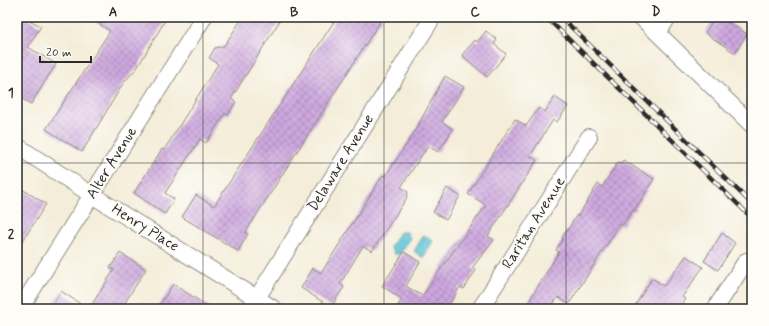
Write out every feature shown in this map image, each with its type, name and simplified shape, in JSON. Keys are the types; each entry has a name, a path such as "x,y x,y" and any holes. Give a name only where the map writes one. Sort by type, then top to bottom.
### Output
{"street":[{"name":"Alter Avenue","path":"20,309 204,17"},
{"name":"Delaware Avenue","path":"253,304 433,17"},
{"path":"640,17 752,125"},
{"path":"658,33 668,17"},
{"name":"Raritan Avenue","path":"480,309 589,138"},
{"name":"Henry Place","path":"17,146 253,304 274,309"},
{"path":"715,309 746,261"}],"water":[{"path":"400,232 407,232 410,239 400,254 394,254 390,247"},
{"path":"424,235 433,241 423,258 414,251"}],"building":[{"path":"23,17 41,26 28,47 56,64 31,104 17,96 17,27"},
{"path":"88,17 167,17 137,68 124,82 82,152 46,129 110,31"},
{"path":"243,17 282,17 231,99 236,102 228,115 225,113 206,143 200,139 165,193 174,199 165,214 134,193 162,149 164,150 218,64 209,58 215,48 224,46"},
{"path":"337,17 383,17 245,233 248,234 238,251 182,217 196,195 214,206"},
{"path":"715,17 720,17 747,34 735,53 705,33"},
{"path":"486,31 497,40 494,44 506,54 487,77 462,55 475,40 477,42"},
{"path":"445,76 464,87 442,122 453,129 438,152 428,146 401,187 408,192 406,199 372,251 363,246 340,284 344,287 331,307 301,288 313,268 321,273 383,175 385,177 413,134"},
{"path":"555,97 568,106 557,122 553,120 530,156 537,160 488,236 494,240 472,268 476,270 464,289 460,287 446,309 396,309 402,299 382,286 404,252 420,262 406,286 422,296 486,205 468,194 515,119 526,126 539,108 545,112"},
{"path":"623,160 654,179 634,211 633,210 622,226 620,224 569,304 558,297 549,309 524,309 559,252 556,250 577,215 578,216 598,184 602,187 618,162 621,163"},
{"path":"17,186 46,204 17,250"},
{"path":"447,188 460,196 446,220 433,212"},
{"path":"722,233 735,243 718,270 704,261"},
{"path":"120,253 146,269 121,309 89,309 114,270 110,268"},
{"path":"686,256 703,267 682,297 685,299 679,309 633,309 652,278 664,286"},
{"path":"173,284 212,309 157,309"},
{"path":"61,291 88,309 50,309"}],"railway":[{"path":"546,17 752,218"},
{"path":"561,17 752,204"}]}
